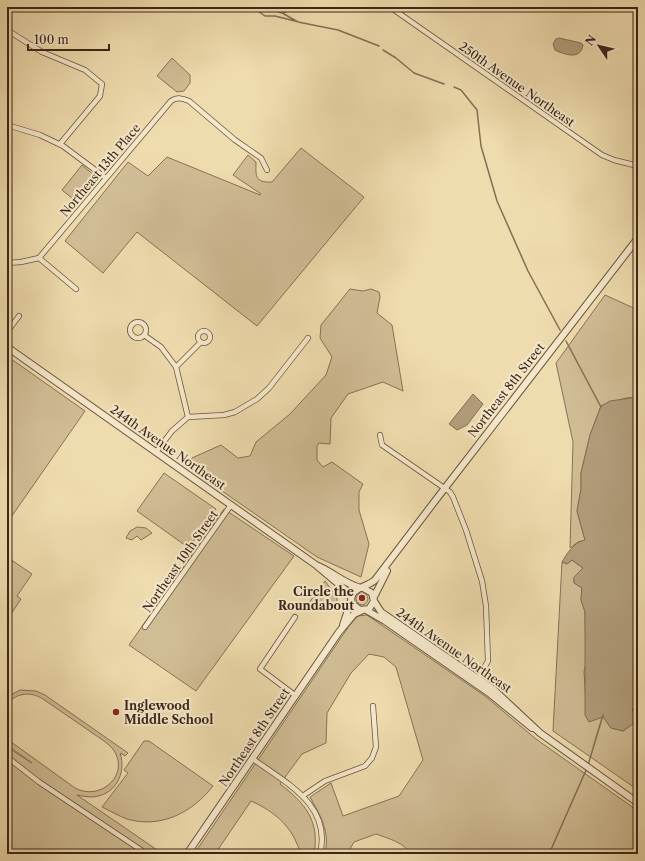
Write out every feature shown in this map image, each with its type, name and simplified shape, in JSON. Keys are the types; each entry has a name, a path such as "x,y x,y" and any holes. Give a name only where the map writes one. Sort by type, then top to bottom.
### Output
{"street":[{"name":"250th Avenue Northeast","path":"390,7 602,155 614,160 638,166"},
{"path":"7,30 42,52 85,70 102,84 100,96 60,144"},
{"name":"Northeast 13th Place","path":"39,258 171,101 179,98 189,101 218,126 261,158 267,170"},
{"path":"7,125 40,135 60,144 106,178"},
{"name":"Northeast 8th Street","path":"362,588 370,585 375,580 444,488 638,238"},
{"path":"7,263 39,258 76,289"},
{"path":"7,332 19,316"},
{"path":"144,335 162,348 176,367 188,417"},
{"path":"156,452 172,431 188,417 224,415 240,409 257,399 269,388 308,338"},
{"path":"176,367 200,342"},
{"name":"244th Avenue Northeast","path":"7,347 316,565 322,572 348,592 351,600"},
{"path":"380,435 382,445 444,488 453,497 466,530 482,581 488,633 488,661 477,681"},
{"name":"Northeast 10th Street","path":"145,627 231,505"},
{"name":"Northeast 8th Street","path":"374,599 393,557"},
{"name":"244th Avenue Northeast","path":"316,565 326,568 350,584 362,588"},
{"path":"362,588 370,591 374,599 371,607 364,610 357,609 351,600 355,590 362,588"},
{"name":"244th Avenue Northeast","path":"374,599 381,612 477,681 546,737 638,803"},
{"name":"Northeast 8th Street","path":"339,632 351,600"},
{"name":"Northeast 8th Street","path":"187,854 339,632 354,614 364,610"},
{"name":"244th Avenue Northeast","path":"364,610 385,621 477,681"},
{"path":"295,616 260,669 296,696"},
{"path":"304,796 326,781 364,766 372,758 376,746 373,706"},
{"path":"7,757 39,782 146,854"},
{"path":"253,759 304,796 314,810 321,833 320,854"}],"shaded area":[{"path":"262,7 289,7 284,14"},
{"path":"559,38 581,43 583,45 582,50 579,53 568,55 555,50 553,44 556,39"},
{"path":"172,58 190,75 190,83 184,91 177,92 157,76"},
{"path":"301,148 364,197 257,326 137,232 103,273 65,241 128,162 148,176 167,157 260,195 261,194 233,175 248,155 256,162 256,174 259,180 272,182"},
{"path":"82,165 95,176 96,182 78,203 62,190"},
{"path":"350,289 363,291 371,289 379,292 380,297 377,313 392,325 403,391 383,382 348,394 331,418 330,444 319,443 317,446 317,460 323,467 332,462 363,484 359,492 359,510 369,544 361,577 317,557 186,466 192,458 221,445 238,458 250,456 256,442 290,414 326,375 332,357 320,338 321,325"},
{"path":"605,295 638,310 638,397 626,398 601,406 590,435 581,473 581,489 577,511 585,540 578,542 570,548 573,442 556,363"},
{"path":"7,356 85,411 7,523"},
{"path":"473,394 483,404 467,425 457,430 449,424"},
{"path":"638,397 638,703 632,709 638,720 623,731 611,728 603,717 589,722 585,715 585,612 581,600 582,588 574,583 574,577 583,568 572,560 567,564 562,562 569,551 577,543 585,540 577,511 581,489 581,473 590,435 601,406 610,401"},
{"path":"164,473 216,509 189,548 137,511"},
{"path":"224,509 294,556 196,691 129,645"},
{"path":"137,527 146,528 152,533 141,540 137,536 132,540 126,538 130,531"},
{"path":"7,557 32,574 17,596 21,599 7,620"},
{"path":"572,560 583,568 574,577 574,583 582,588 581,600 585,612 586,662 584,672 586,703 603,716 611,728 623,731 638,720 638,790 553,731 562,562 567,564"},
{"path":"325,581 337,597 337,602 329,611 325,611 313,605 307,612 305,608"},
{"path":"364,593 367,594 367,604 360,605 357,604 356,597 357,594"},
{"path":"367,615 485,696 536,739 638,811 638,854 410,854 405,847 400,844 376,834 354,842 347,854 325,854 326,838 324,824 310,797 331,783 343,816 399,796 423,760 396,667 384,657 369,654 351,673 327,713 326,743 302,754 280,784 297,798 309,814 315,832 314,854 302,854 293,836 284,823 268,810 251,801 215,854 194,854 349,626 358,616"},
{"path":"20,690 36,691 45,695 128,753 125,756 120,753 122,768 120,775 113,788 107,793 100,796 90,797 77,795 163,854 7,854 7,747 32,763 7,745 7,739 75,788 85,791 94,791 103,788 116,776 118,768 118,758 111,746 38,696 24,694 15,697 7,703 7,697"},
{"path":"638,703 638,720 632,709"},
{"path":"144,741 149,741 213,786 196,804 186,811 164,820 140,822 127,819 102,807 128,773 124,770"}],"waterway":[{"path":"240,7 258,11 265,16 275,16 295,21"},
{"path":"284,14 298,22 338,30 379,46"},
{"path":"383,50 396,58 414,73 444,84"},
{"path":"454,87 461,90 477,110 481,146 497,201 528,271 560,330"},
{"path":"566,341 601,407"},
{"path":"588,765 603,715"},
{"path":"549,854 587,768"}],"place":[{"name":"Circle the Roundabout","path":"362,598"},
{"name":"Inglewood Middle School","path":"116,712"}]}
